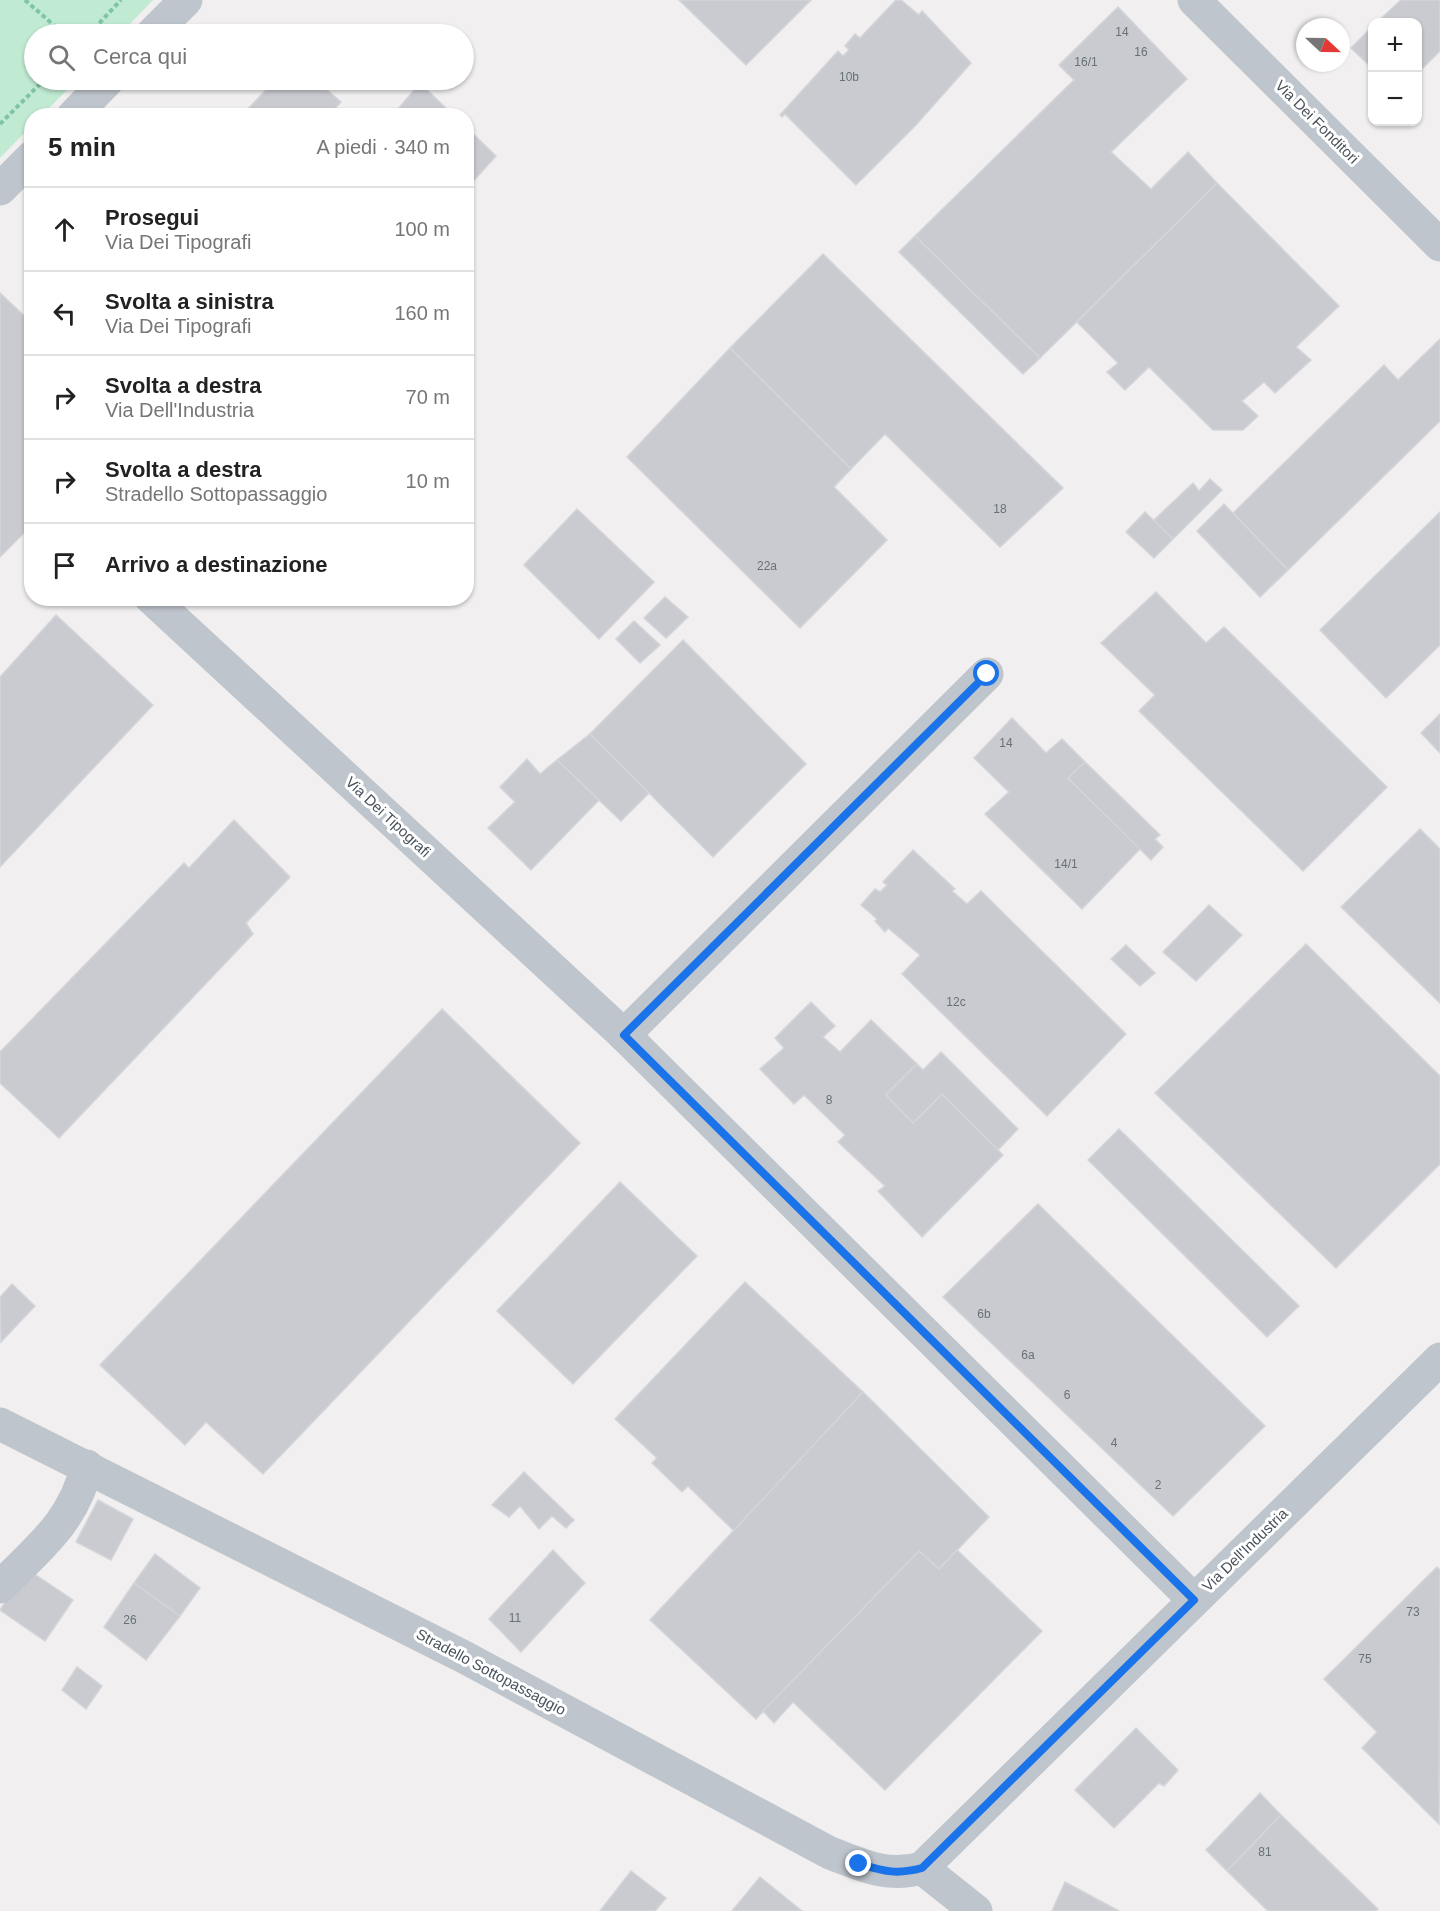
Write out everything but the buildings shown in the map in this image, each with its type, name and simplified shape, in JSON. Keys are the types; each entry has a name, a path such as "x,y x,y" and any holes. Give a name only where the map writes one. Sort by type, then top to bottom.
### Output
{"street":[{"path":"162,24 186,0"},
{"name":"Via Dei Fonditori","path":"1194,0 1440,244"},
{"path":"81,108 98,90"},
{"path":"0,189 24,165"},
{"name":"Via Dei Tipografi","path":"160,606 624,1035 1194,1600"},
{"path":"624,1035 987,674"},
{"name":"Via Dell'Industria","path":"922,1868 1440,1359"},
{"name":"Stradello Sottopassaggio","path":"0,1424 464,1657 830,1853 885,1872 903,1873 922,1868"},
{"path":"0,1587 65,1520 80,1492 87,1466"},
{"path":"922,1868 976,1911"}],"path":[{"path":"25,0 53,24"},
{"path":"98,24 121,0"},
{"path":"0,124 34,90"}],"green space":[{"path":"0,0 153,0 130,24 24,24 24,90 67,90 49,108 24,108 24,133 0,158"}],"route":[{"path":"859,1864 885,1872 903,1873 922,1868 986,1802 1194,1600 624,1035 987,674"}]}
